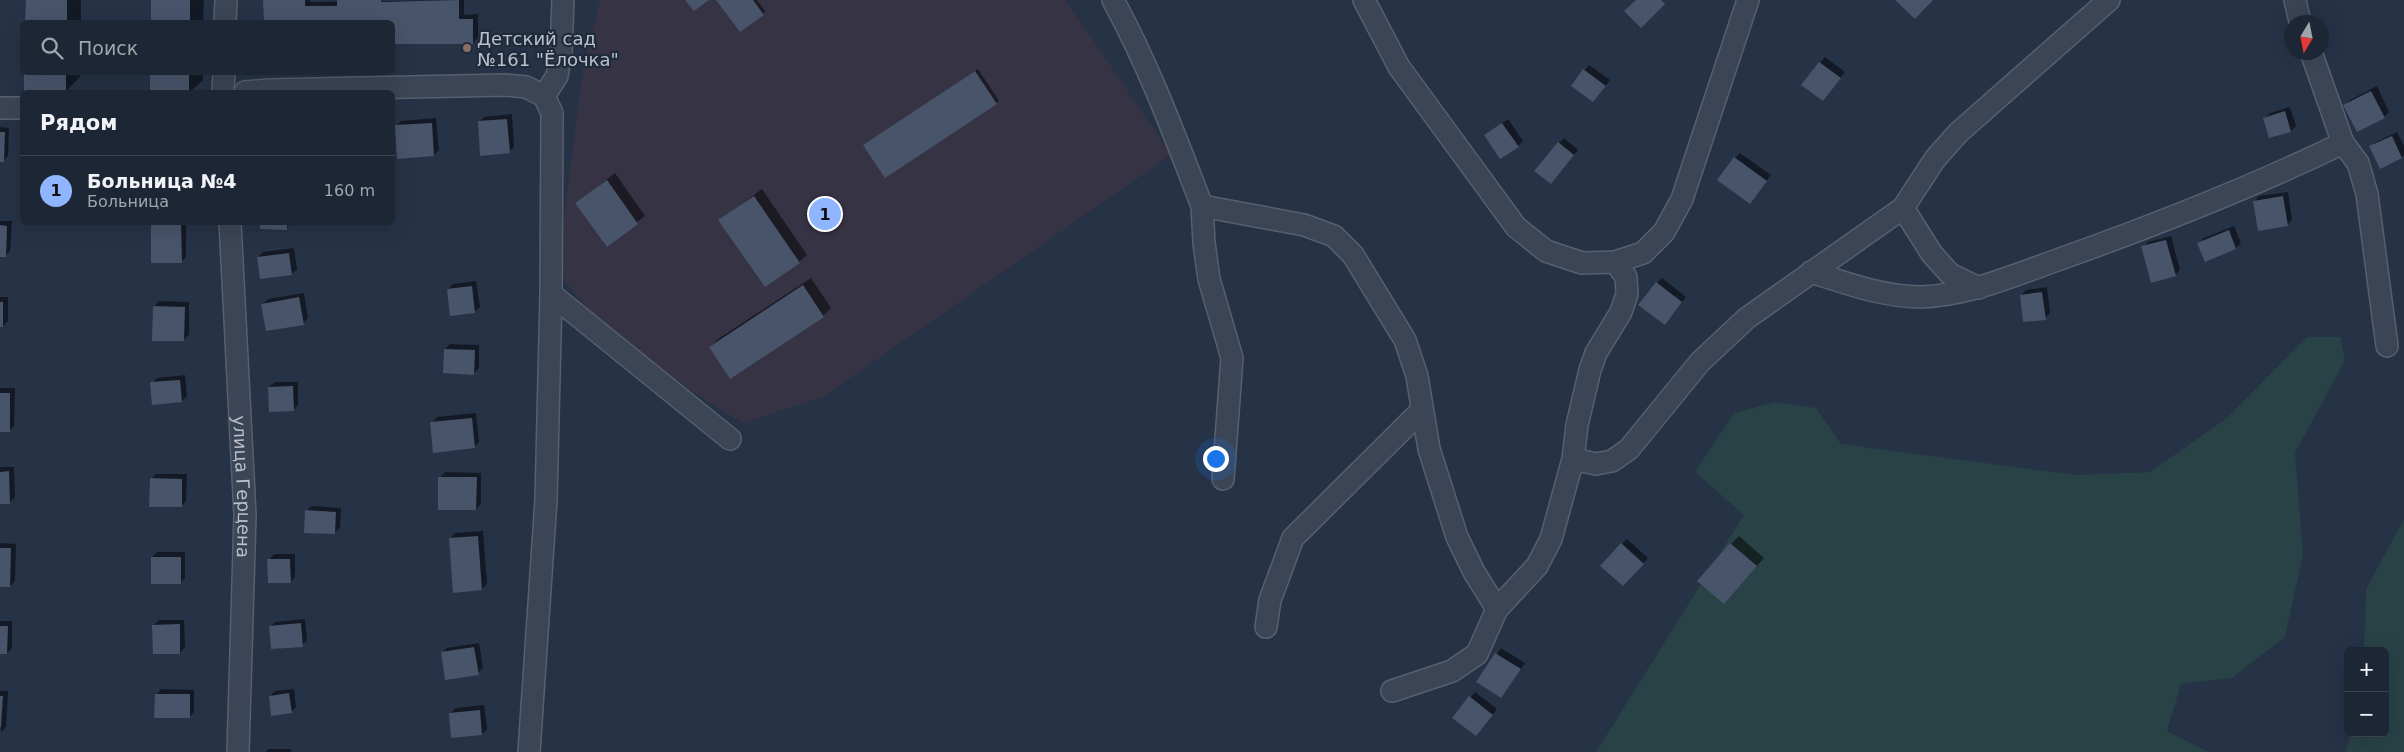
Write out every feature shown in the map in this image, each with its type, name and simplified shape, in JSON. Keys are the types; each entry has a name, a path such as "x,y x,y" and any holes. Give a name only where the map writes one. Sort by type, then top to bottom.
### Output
{"street":[{"path":"225,20 226,0"},
{"path":"544,96 557,76 561,53 563,0"},
{"path":"1113,0 1131,34 1163,106 1202,206 1209,280 1232,358 1223,479"},
{"path":"1364,0 1399,67 1516,227 1546,251 1582,263 1615,262 1643,254 1664,232 1682,199 1748,0"},
{"path":"1573,460 1596,464 1612,461 1629,449 1700,362 1746,318 1903,208 1935,159 1958,133 2109,0"},
{"path":"2295,0 2298,15"},
{"path":"2314,60 2343,143 2358,163 2367,194 2387,346"},
{"path":"223,90 224,75"},
{"path":"269,90 505,85 526,87 544,96 552,113 551,294 546,500 529,752"},
{"path":"0,108 20,108"},
{"path":"1811,272 1863,289 1921,296 1979,288 2126,236 2205,205 2279,174 2343,143"},
{"path":"1202,206 1304,225 1334,236 1353,255 1405,340 1417,376 1421,411 1429,449 1457,537 1474,572 1497,608"},
{"path":"1903,208 1932,254 1950,274 1979,288"},
{"name":"улица Герцена","path":"230,225 245,515 238,752"},
{"path":"1392,691 1452,671 1476,654 1497,608 1537,566 1551,538 1573,460 1577,425 1590,370 1596,353 1621,312 1627,294 1626,277 1615,262"},
{"path":"551,294 730,439"},
{"path":"1266,627 1270,600 1293,538 1421,411"}],"shaded area":[{"path":"600,0 1066,0 1171,155 823,397 743,423 625,350 557,273 583,68"}],"green space":[{"path":"2307,337 2340,337 2345,360 2295,453 2303,555 2285,637 2232,678 2181,684 2167,731 2209,752 1596,752 1744,515 1695,472 1734,413 1775,402 1816,408 1841,444 2076,475 2150,472 2227,418"},
{"path":"2404,519 2404,752 2345,752 2351,737 2389,737 2389,647 2364,647 2366,589"}],"building":[{"path":"26,0 67,0 67,20 25,20"},
{"path":"151,0 190,0 190,20 151,20"},
{"path":"263,0 305,0 305,6 337,6 337,0 381,0 381,2 459,0 459,19 473,19 473,44 395,44 395,20 264,20"},
{"path":"685,0 709,0 694,11"},
{"path":"716,0 753,0 764,15 740,32"},
{"path":"1636,0 1661,0 1665,4 1641,28 1624,11"},
{"path":"1895,0 1933,0 1915,19"},
{"path":"1819,62 1841,78 1823,101 1801,85"},
{"path":"1583,69 1606,86 1593,102 1571,86"},
{"path":"975,71 997,104 885,178 863,145"},
{"path":"24,75 66,75 66,90 24,90"},
{"path":"150,75 189,75 189,90 150,90"},
{"path":"2371,91 2385,118 2357,132 2343,105"},
{"path":"2285,111 2291,132 2269,138 2263,118"},
{"path":"507,119 510,153 480,156 478,121"},
{"path":"432,123 434,156 397,159 395,125"},
{"path":"1502,123 1519,147 1500,159 1484,135"},
{"path":"0,132 5,132 4,162 0,162"},
{"path":"2392,136 2402,158 2380,169 2369,146"},
{"path":"1558,142 1574,155 1551,184 1534,171"},
{"path":"1734,157 1767,181 1750,204 1717,180"},
{"path":"607,180 638,224 607,247 575,203"},
{"path":"754,196 800,263 765,287 718,220"},
{"path":"2283,196 2288,226 2258,231 2253,201"},
{"path":"0,225 7,226 6,257 0,257"},
{"path":"151,225 181,225 182,263 151,263"},
{"path":"260,225 287,225 287,230 260,229"},
{"path":"2229,230 2236,249 2205,262 2197,243"},
{"path":"2166,240 2176,276 2151,283 2141,246"},
{"path":"289,253 292,275 260,279 257,257"},
{"path":"1656,282 1682,302 1665,325 1638,305"},
{"path":"803,285 824,317 730,379 709,347"},
{"path":"472,286 475,313 450,316 447,289"},
{"path":"2042,292 2046,320 2023,322 2020,295"},
{"path":"299,297 304,325 266,331 261,304"},
{"path":"0,302 3,302 3,327 0,327"},
{"path":"153,306 185,307 184,341 152,341"},
{"path":"444,349 475,350 474,375 443,373"},
{"path":"180,380 182,402 152,405 150,382"},
{"path":"293,386 294,411 269,412 268,387"},
{"path":"0,393 10,393 10,432 0,432"},
{"path":"472,418 475,448 433,453 430,422"},
{"path":"9,471 10,504 0,504 0,472"},
{"path":"438,477 477,477 476,510 438,510"},
{"path":"150,478 182,479 182,507 149,507"},
{"path":"305,510 336,512 335,534 304,533"},
{"path":"478,536 482,590 453,593 449,538"},
{"path":"1621,543 1644,564 1623,586 1600,566"},
{"path":"1730,543 1757,566 1724,604 1697,581"},
{"path":"0,548 11,548 10,587 0,587"},
{"path":"151,557 181,557 181,584 151,584"},
{"path":"267,559 290,559 291,583 268,583"},
{"path":"301,623 303,647 271,649 269,626"},
{"path":"180,624 180,654 153,654 152,625"},
{"path":"0,626 8,626 7,654 0,654"},
{"path":"474,647 479,675 445,680 441,652"},
{"path":"1495,653 1521,669 1501,698 1476,682"},
{"path":"289,693 292,713 271,716 269,696"},
{"path":"155,694 190,694 190,718 154,718"},
{"path":"0,696 3,696 1,727 0,727"},
{"path":"1469,696 1493,715 1476,736 1452,718"},
{"path":"480,710 482,735 451,738 449,713"}],"place":[{"name":"Детский сад №161 \"Ёлочка\"","path":"467,48"},
{"name":"Больница №4","path":"825,214"}]}
